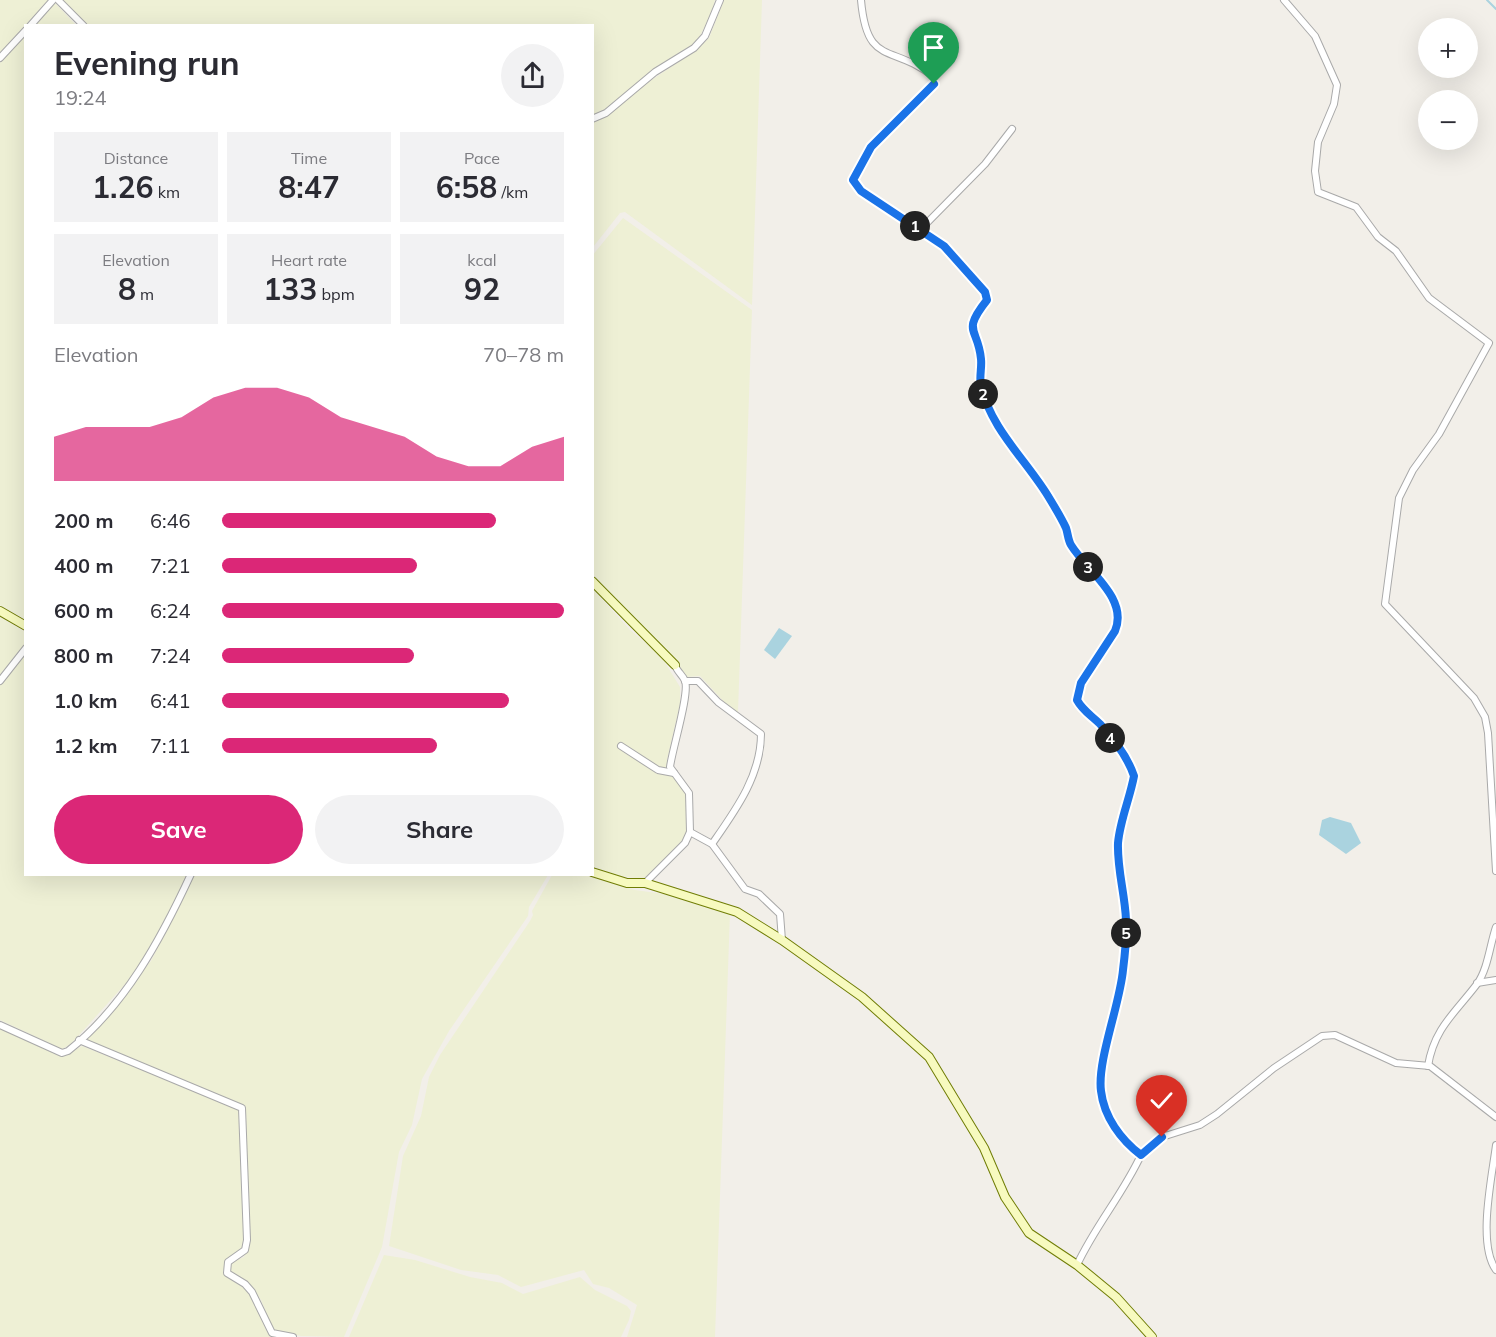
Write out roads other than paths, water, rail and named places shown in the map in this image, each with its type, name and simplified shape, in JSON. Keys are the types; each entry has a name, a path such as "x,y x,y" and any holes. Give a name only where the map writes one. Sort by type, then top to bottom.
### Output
{"street":[{"path":"32,24 53,0"},
{"path":"58,0 82,24"},
{"path":"594,118 606,113 655,72 694,48 705,36 720,0"},
{"path":"861,0 866,33 871,44 915,64 934,78 934,84 871,147 853,180 861,191 921,229 954,255 985,292 987,300 976,313 972,328 982,361 980,377 983,394 1014,451 1055,507 1066,529 1070,544 1111,595 1118,613 1119,622 1115,631 1081,683 1077,700 1086,715 1099,723 1121,752 1134,776 1118,840 1118,862 1127,921 1124,968 1100,1089 1114,1126 1130,1146 1141,1155"},
{"path":"1284,0 1314,36 1337,85 1334,104 1318,142 1315,171 1318,192 1356,207 1378,237 1395,251 1429,298 1489,343 1439,434 1413,470 1399,498 1384,604 1474,698 1485,717 1495,827 1496,871"},
{"path":"0,58 24,32"},
{"path":"921,229 985,164 1012,129"},
{"path":"594,583 675,665 685,681 682,714 673,744 670,767 689,793 690,832 678,850 645,884"},
{"path":"0,611 24,625"},
{"path":"0,681 24,651"},
{"path":"685,681 698,681 718,702 761,734 761,749 743,800 712,844"},
{"path":"621,746 658,770 674,773"},
{"path":"690,832 712,844 745,889 759,894 780,914 782,940"},
{"path":"594,873 627,883 645,884 736,912 782,940 862,997 929,1057 984,1148 1005,1197 1029,1233 1077,1265 1116,1297 1152,1337"},
{"path":"0,1024 62,1053 79,1040 144,967 164,933 190,876"},
{"path":"1428,1066 1435,1040 1449,1015 1477,983 1496,927"},
{"path":"1477,983 1496,980"},
{"path":"1077,1265 1088,1241 1132,1175 1141,1155 1162,1137 1209,1120 1283,1061 1323,1036 1335,1035 1396,1063 1428,1066 1460,1087 1496,1117"},
{"path":"79,1040 242,1108 247,1240 244,1250 228,1262 227,1273 245,1284 252,1292 264,1312 267,1327 272,1333 293,1337"},
{"path":"1496,1145 1486,1233 1490,1261 1496,1270"}],"water":[{"path":"779,628 792,636 775,659 764,650"},
{"path":"1330,817 1351,823 1361,843 1346,854 1319,835 1322,820"}],"waterway":[{"path":"1487,0 1496,9"}]}
